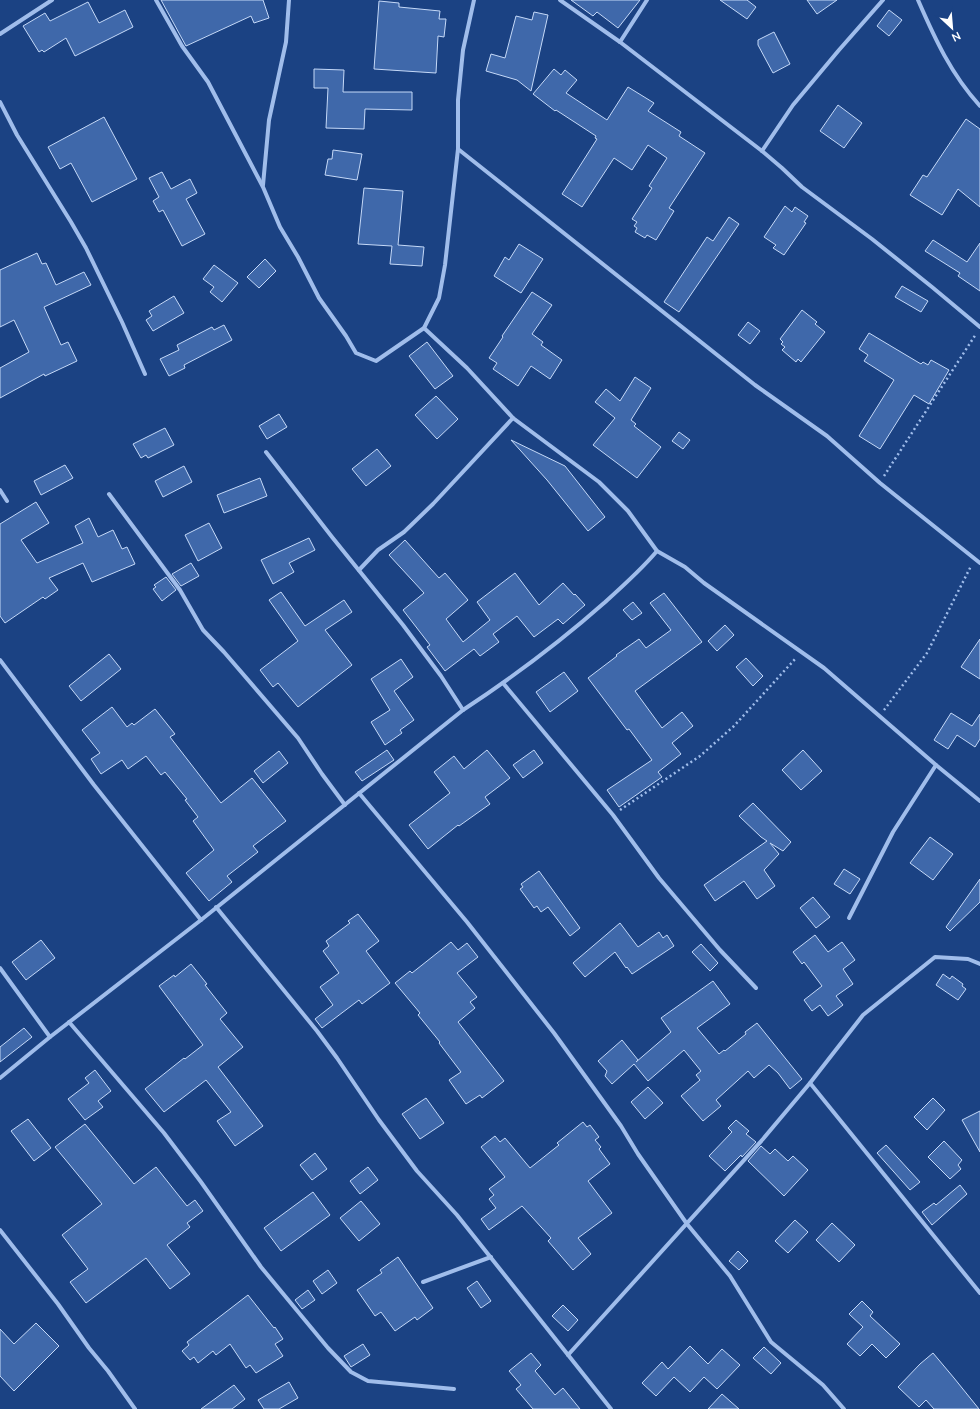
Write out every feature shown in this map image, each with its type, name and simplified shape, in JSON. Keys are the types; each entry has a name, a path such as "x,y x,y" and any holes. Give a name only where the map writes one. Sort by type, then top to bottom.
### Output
{"street":[{"path":"0,34 52,0"},
{"path":"156,0 182,46 208,82 263,187 280,227 298,258 318,298 346,336 356,353 376,361 424,328 439,298 445,265 458,149 458,100 463,50 474,0"},
{"path":"263,187 269,120 286,42 289,0"},
{"path":"560,0 620,42 762,151 802,187 878,244 980,328"},
{"path":"620,42 647,0"},
{"path":"762,151 793,105 883,0"},
{"path":"918,0 949,65 968,93 980,106"},
{"path":"0,102 17,136 86,248 122,322 145,374"},
{"path":"458,149 755,385 827,436 880,483 980,563"},
{"path":"424,328 467,368 513,418 599,482 628,511 657,551 686,567 704,583 824,668 980,801"},
{"path":"359,570 378,550 404,532 433,504 513,418"},
{"path":"266,452 432,663 464,710"},
{"path":"0,490 7,501"},
{"path":"109,494 180,590 204,630 298,738 345,805"},
{"path":"0,1078 464,710 572,632 641,570 657,551"},
{"path":"0,660 94,785 201,920"},
{"path":"503,683 613,815 659,878 720,950 756,988"},
{"path":"849,918 893,832 936,765"},
{"path":"359,793 467,922 554,1033 621,1126 638,1154 687,1224 730,1276 771,1342 824,1385 844,1409"},
{"path":"216,907 317,1031 379,1120 417,1171 457,1215 612,1409"},
{"path":"568,1355 763,1139 810,1083 863,1015 935,957 968,959 980,964"},
{"path":"0,968 50,1037"},
{"path":"70,1022 164,1134 201,1182 261,1267 328,1348 352,1372 368,1381 454,1389"},
{"path":"810,1083 980,1293"},
{"path":"0,1230 58,1304 135,1409"},
{"path":"423,1282 491,1257"}],"path":[{"path":"880,483 980,328"},
{"path":"880,716 927,653 974,558"},
{"path":"613,815 700,756 734,726 801,652"}],"building":[{"path":"161,0 263,0 269,18 254,23 251,16 186,46"},
{"path":"571,0 640,0 618,28 597,12 593,16"},
{"path":"720,0 747,0 756,7 747,19"},
{"path":"807,0 837,0 817,14"},
{"path":"379,1 399,3 399,7 440,11 439,19 446,19 444,37 438,36 436,73 374,69"},
{"path":"88,2 99,23 125,10 133,27 75,56 66,38 44,52 42,50 39,52 23,26 45,13 50,21"},
{"path":"889,10 902,20 889,36 877,26"},
{"path":"534,12 548,15 531,91 517,80 486,71 491,54 505,58 516,16 532,20"},
{"path":"774,32 790,64 773,73 758,45 758,40"},
{"path":"314,69 344,70 343,92 412,92 412,110 365,109 364,129 326,128 328,88 314,88"},
{"path":"554,69 561,75 565,70 577,80 566,93 607,120 628,87 654,103 648,111 681,132 679,136 705,153 669,208 674,211 656,240 647,235 645,238 635,232 637,228 634,226 637,222 632,219 652,188 649,186 667,158 648,145 632,170 614,158 582,207 562,194 597,139 595,138 596,136 556,110 555,111 533,94"},
{"path":"838,105 862,123 844,148 820,131"},
{"path":"104,117 137,179 92,202 71,163 60,169 48,147"},
{"path":"966,119 980,129 980,207 958,189 942,215 910,195 923,175 927,177"},
{"path":"333,150 362,154 357,180 325,175 328,159 332,159"},
{"path":"162,172 171,189 190,179 197,193 186,199 205,234 182,246 163,210 159,212 153,201 159,197 149,178"},
{"path":"364,188 403,191 398,245 424,247 422,266 390,264 392,246 358,244"},
{"path":"785,206 792,212 795,207 808,216 804,222 806,223 784,255 773,248 776,245 764,237"},
{"path":"729,217 739,224 679,312 664,302 707,237 713,241"},
{"path":"933,240 967,262 980,243 980,291 958,276 960,273 925,251"},
{"path":"519,244 543,259 521,293 494,276 505,257 509,260"},
{"path":"37,253 42,264 46,263 56,285 84,272 91,285 44,307 61,345 68,342 77,361 45,376 44,374 0,398 0,368 29,352 14,320 0,327 0,270"},
{"path":"265,259 276,271 259,288 247,277"},
{"path":"214,265 238,283 222,302 210,292 214,287 203,279"},
{"path":"902,286 928,301 921,312 895,297"},
{"path":"532,292 552,305 532,334 543,342 541,345 562,360 550,379 531,366 518,386 493,369 497,363 489,358"},
{"path":"174,296 184,313 153,331 146,320 152,316 149,311"},
{"path":"802,310 817,322 815,324 825,332 801,362 798,359 796,362 782,350 785,347 781,344 783,342 780,339"},
{"path":"748,322 760,331 750,344 738,335"},
{"path":"224,325 232,340 184,365 185,368 169,376 160,359 179,350 177,345 212,327 214,330"},
{"path":"869,333 921,364 923,362 928,365 931,360 949,370 929,404 914,395 880,449 859,436 894,380 864,361 868,355 859,349"},
{"path":"427,342 453,376 435,389 409,356"},
{"path":"635,377 651,388 631,420 636,424 634,426 661,447 637,478 593,445 615,418 595,402 606,389 620,401"},
{"path":"436,396 458,419 437,439 415,415"},
{"path":"279,414 287,427 267,439 259,426"},
{"path":"165,428 174,445 148,458 146,455 141,458 133,444"},
{"path":"679,432 690,440 683,449 672,441"},
{"path":"511,440 565,466 605,517 588,531 547,480"},
{"path":"377,449 391,466 366,486 352,469"},
{"path":"65,465 73,478 41,495 34,481"},
{"path":"184,466 192,482 163,497 155,481"},
{"path":"260,478 267,496 224,513 217,495"},
{"path":"36,502 49,523 21,540 37,563 83,543 75,526 89,518 98,537 113,530 122,549 127,547 135,564 92,582 83,563 49,578 58,590 45,599 43,597 5,623 0,616 0,524"},
{"path":"209,523 222,548 198,561 185,535"},
{"path":"309,538 315,550 289,563 294,572 273,584 261,560"},
{"path":"405,540 439,578 445,573 468,600 446,619 463,642 490,620 477,602 515,573 539,605 563,583 585,605 563,624 558,619 534,637 517,616 493,634 499,642 480,656 474,649 445,671 427,647 430,645 403,610 424,593 389,555"},
{"path":"191,563 199,576 181,586 172,574"},
{"path":"166,577 176,590 162,601 153,589 156,587 154,585"},
{"path":"281,592 305,626 344,600 352,612 325,630 352,665 298,707 278,683 273,687 260,670 298,641 269,600"},
{"path":"664,593 702,642 635,691 662,728 682,712 693,726 672,743 681,754 658,772 662,777 619,807 607,790 652,760 629,729 627,730 588,678 617,656 616,655 639,639 646,648 671,630 650,603"},
{"path":"633,602 642,613 632,620 623,610"},
{"path":"725,625 734,635 717,651 708,641"},
{"path":"980,639 980,679 961,667"},
{"path":"109,654 121,669 81,701 69,686"},
{"path":"746,658 763,676 753,686 736,667"},
{"path":"401,659 413,677 394,691 414,720 400,730 402,733 385,745 371,722 390,710 371,679"},
{"path":"564,672 578,691 550,712 536,692"},
{"path":"112,707 127,727 132,723 134,725 155,709 175,734 170,737 221,803 252,778 286,821 253,846 258,852 227,876 232,882 209,901 186,873 214,850 193,821 198,817 185,800 187,799 165,772 161,775 146,756 128,769 122,760 101,774 91,759 100,753 82,730"},
{"path":"951,713 972,726 980,714 980,739 975,747 957,735 948,749 934,740"},
{"path":"387,750 394,760 362,781 355,772"},
{"path":"487,750 510,778 485,797 490,804 459,826 458,825 428,849 409,825 450,793 434,772 454,756 464,769"},
{"path":"534,750 543,763 523,778 513,765"},
{"path":"803,750 822,771 801,790 782,770"},
{"path":"279,751 288,763 263,783 254,771"},
{"path":"753,803 791,842 783,851 770,843 779,854 764,870 775,886 757,899 744,881 715,901 704,885 767,841 739,816"},
{"path":"930,837 953,854 933,880 910,863"},
{"path":"844,869 860,879 850,894 834,884"},
{"path":"539,871 580,928 570,936 548,907 541,912 537,906 534,908 520,889 523,887 521,884"},
{"path":"980,879 980,902 950,931 946,927"},
{"path":"813,897 830,917 816,928 800,908"},
{"path":"358,914 379,941 366,951 390,983 362,1004 359,1000 322,1028 315,1019 333,1005 320,987 339,973 323,951 329,946 326,941 350,923 348,921"},
{"path":"620,923 638,947 659,932 663,938 667,935 674,946 632,974 615,952 585,977 573,963"},
{"path":"815,935 828,952 842,942 855,960 843,969 853,984 836,996 843,1005 828,1016 820,1005 812,1011 804,1000 822,986 804,962 802,964 793,952"},
{"path":"41,940 55,958 26,980 12,962"},
{"path":"451,942 458,950 467,943 478,957 457,973 477,997 470,1002 475,1008 458,1022 504,1081 482,1098 480,1095 466,1104 449,1080 461,1072 439,1043 440,1042 418,1015 420,1013 395,983 410,971 412,973"},
{"path":"701,944 718,963 710,971 692,952"},
{"path":"191,964 227,1013 220,1019 243,1047 218,1067 263,1126 235,1146 217,1121 231,1112 206,1080 164,1112 145,1089 203,1045 159,986 174,975 175,977"},
{"path":"943,974 950,979 952,976 963,984 962,986 966,989 958,1000 936,985"},
{"path":"713,981 730,1004 697,1028 719,1054 746,1034 745,1032 757,1023 802,1079 790,1089 778,1073 769,1065 754,1078 748,1071 716,1100 721,1106 703,1121 681,1096 700,1080 696,1075 701,1071 684,1050 648,1081 634,1064 612,1084 605,1076 607,1071 598,1061 622,1040 638,1060 636,1062 671,1032 661,1018"},
{"path":"24,1028 32,1037 0,1062 0,1047"},
{"path":"95,1070 111,1091 98,1101 103,1107 85,1120 68,1099 89,1083 85,1078"},
{"path":"648,1087 663,1103 645,1119 631,1102"},
{"path":"426,1098 444,1123 420,1139 402,1114"},
{"path":"933,1098 945,1110 927,1130 914,1117"},
{"path":"980,1111 980,1152 962,1120"},
{"path":"28,1119 51,1148 34,1161 11,1131"},
{"path":"736,1120 749,1131 746,1134 756,1142 742,1157 741,1155 725,1171 709,1156 732,1132 728,1128"},
{"path":"583,1122 587,1127 590,1125 599,1137 595,1140 601,1147 599,1149 610,1164 588,1181 612,1213 578,1238 591,1254 573,1270 548,1241 551,1238 522,1206 489,1230 481,1219 496,1208 489,1199 494,1195 489,1189 505,1177 481,1147 495,1136 500,1142 505,1138 530,1168 559,1145 557,1143"},
{"path":"85,1124 134,1184 156,1167 187,1206 195,1200 203,1211 187,1223 190,1227 167,1245 190,1274 170,1289 146,1258 86,1303 70,1282 88,1269 62,1235 102,1204 55,1147"},
{"path":"944,1141 962,1160 958,1165 961,1169 950,1179 928,1157"},
{"path":"886,1145 920,1182 910,1190 877,1153"},
{"path":"761,1146 770,1154 775,1149 788,1161 793,1156 808,1170 784,1196 748,1161"},
{"path":"315,1153 327,1169 312,1180 300,1165"},
{"path":"368,1167 378,1180 360,1194 350,1181"},
{"path":"960,1185 967,1194 932,1225 922,1212 934,1203 936,1205"},
{"path":"313,1192 330,1215 281,1251 264,1228"},
{"path":"361,1201 380,1224 359,1241 340,1218"},
{"path":"795,1220 808,1232 788,1253 775,1241"},
{"path":"832,1223 855,1245 839,1262 816,1240"},
{"path":"738,1251 748,1261 739,1270 729,1261"},
{"path":"398,1257 433,1308 417,1320 415,1317 395,1331 381,1312 375,1316 357,1290 382,1273 380,1270"},
{"path":"328,1270 337,1283 322,1294 313,1281"},
{"path":"477,1281 491,1301 481,1308 467,1288"},
{"path":"308,1290 315,1300 302,1309 295,1300"},
{"path":"248,1295 274,1328 275,1327 283,1339 275,1344 283,1356 256,1373 250,1365 246,1368 230,1344 216,1355 213,1351 198,1363 194,1357 190,1360 182,1351 189,1345 187,1342"},
{"path":"862,1301 873,1312 870,1316 900,1344 886,1358 872,1344 860,1356 847,1344 863,1327 849,1314"},
{"path":"563,1305 578,1320 568,1331 552,1316"},
{"path":"36,1323 59,1346 14,1391 0,1376 0,1329 14,1344"},
{"path":"363,1344 370,1355 351,1367 344,1356"},
{"path":"690,1346 708,1364 722,1349 740,1365 717,1389 704,1377 690,1392 674,1377 656,1396 642,1383 662,1362 668,1369"},
{"path":"764,1347 781,1363 771,1374 753,1358"},
{"path":"531,1353 541,1365 535,1371 555,1395 563,1388 580,1409 533,1409 516,1389 521,1385 509,1371"},
{"path":"933,1353 979,1409 934,1409 926,1400 919,1407 898,1387"},
{"path":"289,1382 298,1398 279,1409 264,1409 258,1400"},
{"path":"234,1385 245,1399 232,1409 201,1409"},
{"path":"722,1394 739,1409 708,1409"}]}
